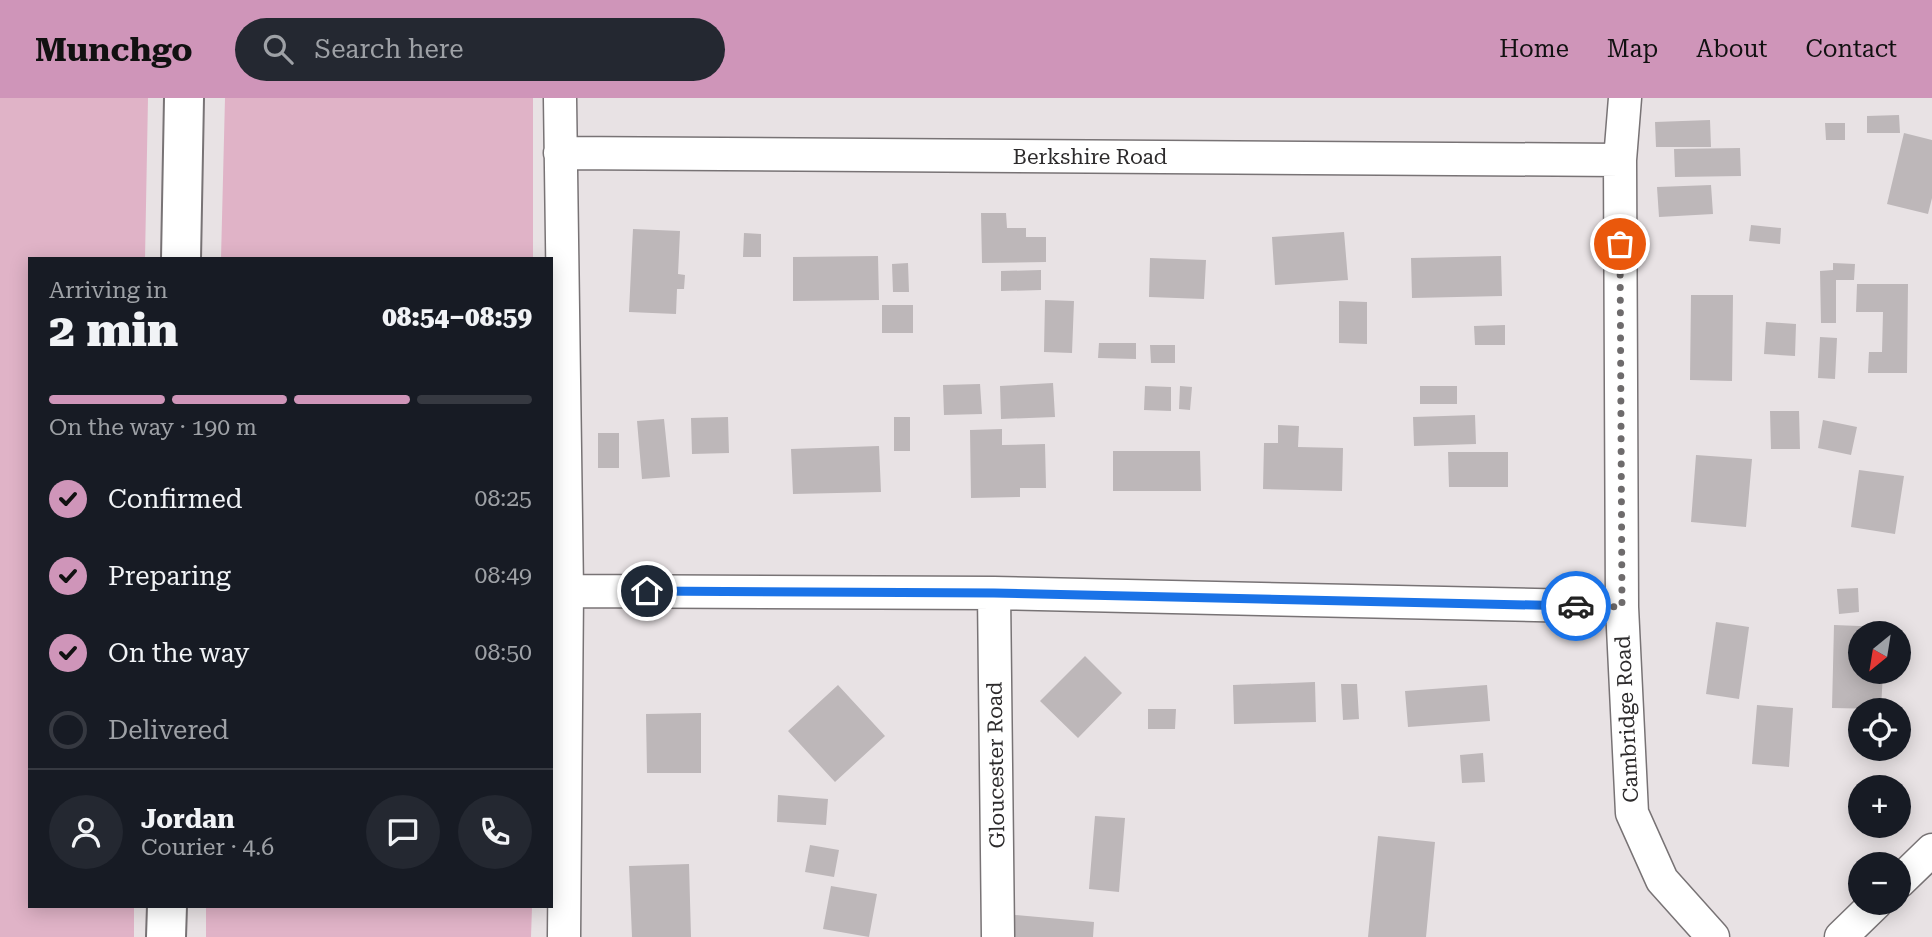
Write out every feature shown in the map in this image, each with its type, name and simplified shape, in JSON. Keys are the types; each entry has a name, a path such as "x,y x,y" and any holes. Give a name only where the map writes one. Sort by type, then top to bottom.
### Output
{"main road":[{"path":"181,257 184,98"},
{"path":"166,937 167,908"}],"street":[{"path":"560,98 567,591 564,937"},
{"name":"Cambridge Road","path":"1625,98 1620,160 1622,607 1632,813 1662,880 1713,937"},
{"name":"Berkshire Road","path":"560,153 1620,160"},
{"path":"567,591 994,593 1622,607"},
{"name":"Gloucester Road","path":"994,593 998,937"},
{"path":"1911,870 1932,850"},
{"path":"1841,937 1864,915"}],"shaded area":[{"path":"0,98 148,98 145,257 28,257 28,908 134,908 134,937 0,937"},
{"path":"225,98 533,98 533,257 221,257"},
{"path":"206,908 532,908 531,937 206,937"}],"building":[{"path":"1899,115 1900,133 1867,133 1867,116"},
{"path":"1710,120 1711,147 1656,147 1655,122"},
{"path":"1825,123 1845,123 1845,140 1826,140"},
{"path":"1904,133 1932,140 1932,198 1928,214 1887,204"},
{"path":"1740,148 1741,176 1675,177 1674,149"},
{"path":"1711,185 1713,214 1659,217 1657,187"},
{"path":"981,213 1006,213 1007,228 1026,228 1026,237 1046,237 1046,262 982,263"},
{"path":"1751,225 1781,228 1780,244 1749,241"},
{"path":"633,229 680,231 678,274 685,275 684,289 677,289 676,314 629,312"},
{"path":"1344,232 1348,280 1275,285 1272,237"},
{"path":"744,233 761,234 761,257 743,257"},
{"path":"878,256 879,300 793,301 793,257"},
{"path":"1501,256 1502,296 1412,298 1411,258"},
{"path":"1150,258 1206,260 1204,299 1149,297"},
{"path":"908,263 909,292 893,292 892,264"},
{"path":"1833,263 1855,264 1854,280 1836,280 1836,323 1821,323 1820,271 1833,270"},
{"path":"1041,270 1041,290 1001,291 1001,271"},
{"path":"1857,284 1908,284 1907,373 1868,373 1869,352 1882,352 1883,312 1856,312"},
{"path":"1691,295 1733,295 1732,381 1690,380"},
{"path":"1045,300 1074,301 1072,353 1044,352"},
{"path":"1339,301 1367,302 1367,344 1339,343"},
{"path":"882,305 913,305 913,333 882,333"},
{"path":"1766,322 1796,324 1795,356 1764,354"},
{"path":"1505,325 1505,345 1475,345 1474,326"},
{"path":"1820,337 1837,338 1835,379 1818,378"},
{"path":"1099,343 1136,343 1136,359 1098,358"},
{"path":"1150,345 1175,345 1175,363 1151,363"},
{"path":"1053,383 1055,417 1001,419 1000,386"},
{"path":"980,384 982,414 944,415 943,385"},
{"path":"1145,386 1171,387 1171,411 1144,410"},
{"path":"1180,386 1192,387 1190,410 1179,409"},
{"path":"1420,386 1457,386 1457,404 1420,404"},
{"path":"1770,411 1799,411 1800,449 1771,449"},
{"path":"1475,415 1476,444 1414,446 1413,417"},
{"path":"728,417 729,453 692,454 691,418"},
{"path":"894,417 910,417 910,451 894,451"},
{"path":"664,419 670,477 642,479 637,421"},
{"path":"1823,420 1857,427 1851,455 1818,448"},
{"path":"1278,425 1299,426 1298,447 1343,448 1342,491 1263,489 1264,443 1278,443"},
{"path":"1002,429 1002,445 1045,444 1046,488 1020,488 1020,497 971,498 970,430"},
{"path":"598,433 619,433 619,468 598,468"},
{"path":"879,446 881,492 793,494 791,449"},
{"path":"1113,451 1200,451 1201,491 1113,491"},
{"path":"1448,452 1508,452 1508,487 1449,487"},
{"path":"1696,455 1752,459 1746,527 1691,522"},
{"path":"1859,470 1904,476 1895,534 1851,527"},
{"path":"1858,588 1859,612 1839,614 1837,589"},
{"path":"1716,622 1749,627 1739,699 1706,694"},
{"path":"1834,625 1848,626 1848,684 1882,684 1882,698 1848,698 1848,708 1832,708"},
{"path":"1085,656 1122,693 1078,738 1040,701"},
{"path":"1315,682 1316,722 1234,724 1233,685"},
{"path":"1341,684 1357,684 1359,719 1343,720"},
{"path":"838,685 885,736 835,782 788,731"},
{"path":"1487,685 1490,721 1408,727 1405,691"},
{"path":"1757,705 1793,708 1789,767 1752,764"},
{"path":"1148,709 1176,709 1175,729 1148,729"},
{"path":"701,713 701,773 647,773 646,714"},
{"path":"1483,753 1485,782 1462,783 1460,755"},
{"path":"778,795 828,799 826,825 777,822"},
{"path":"1095,816 1125,818 1119,892 1089,889"},
{"path":"1378,836 1435,842 1426,937 1368,937"},
{"path":"810,845 839,850 834,877 805,872"},
{"path":"689,864 691,937 632,937 629,866"},
{"path":"831,886 877,894 869,937 823,929"},
{"path":"1015,915 1094,922 1093,937 1013,937"}],"way so far":[{"path":"1576,606 1622,607 1620,244"}],"route":[{"path":"647,591 994,593 1576,606"}]}
